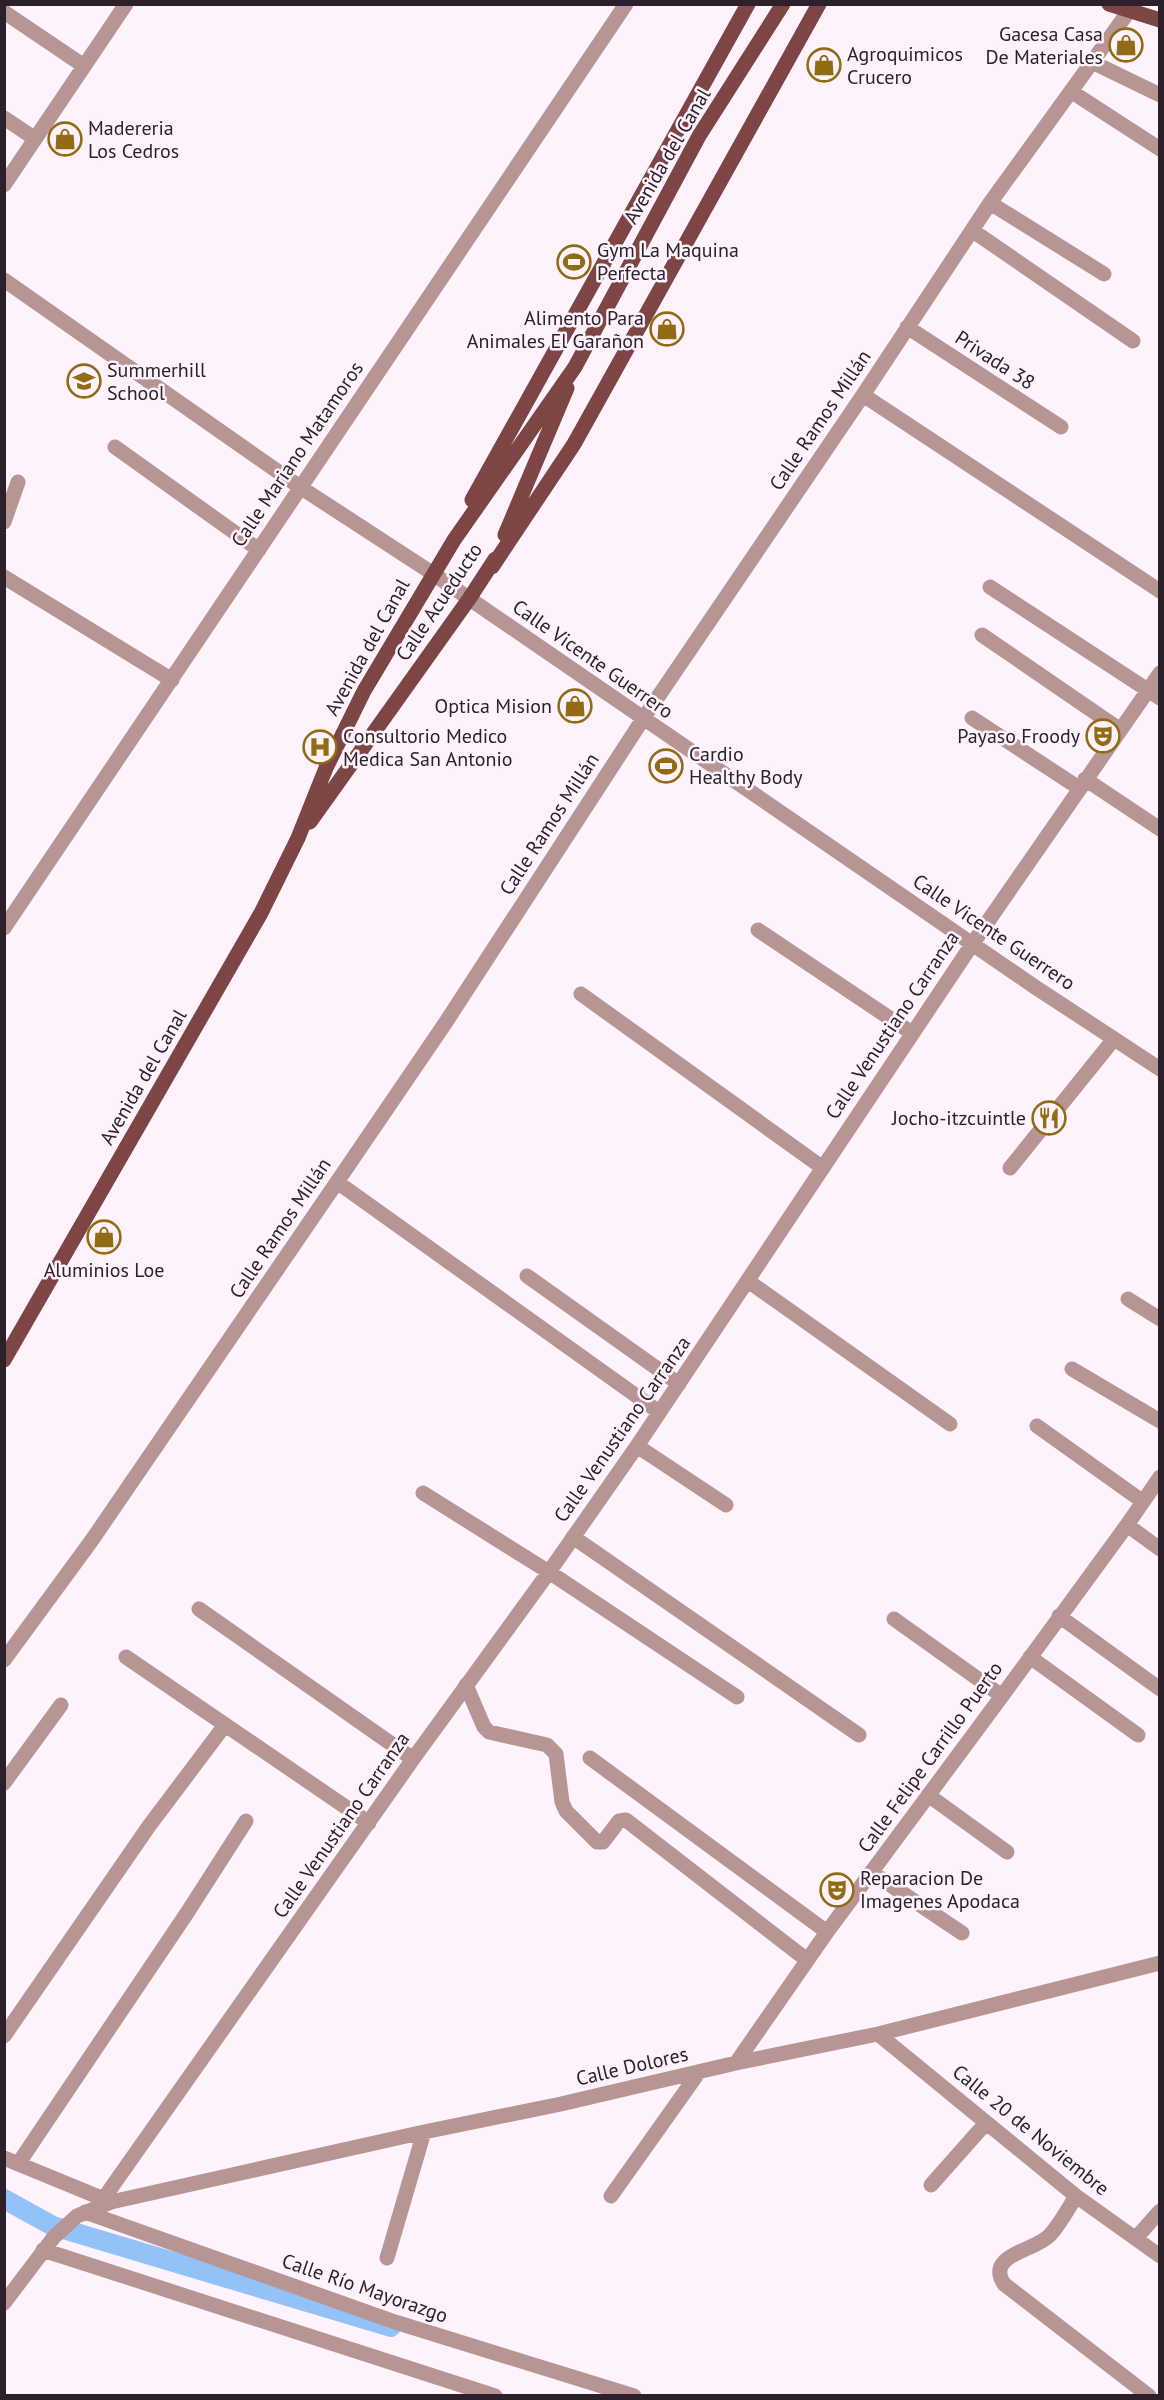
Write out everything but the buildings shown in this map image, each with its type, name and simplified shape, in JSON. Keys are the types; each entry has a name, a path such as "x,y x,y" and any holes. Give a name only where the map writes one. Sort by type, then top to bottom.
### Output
{"main road":[{"path":"454,540 487,471 748,4"},
{"name":"Avenida del Canal","path":"4,1360 261,913 298,838 326,768 364,690 432,573 576,364 699,136 783,4"},
{"path":"492,567 574,444 685,249 819,4"},
{"path":"1109,4 1160,20"},
{"name":"Calle Acueducto","path":"298,838 492,567 576,364"}],"street":[{"path":"4,185 126,4"},
{"name":"Calle Mariano Matamoros","path":"4,928 626,4"},
{"name":"Calle Ramos Millán","path":"4,1660 92,1540 338,1182 643,719 990,203 1129,11"},
{"path":"4,12 84,66"},
{"path":"1092,62 1160,94"},
{"path":"1072,92 1160,148"},
{"path":"4,118 34,138"},
{"path":"990,203 1104,273"},
{"path":"973,231 1133,341"},
{"name":"Calle Vicente Guerrero","path":"4,280 300,487 432,573 643,719 1160,1069"},
{"name":"Privada 38","path":"907,327 1061,428"},
{"path":"863,395 1160,591"},
{"path":"115,447 258,550"},
{"path":"4,522 18,482"},
{"path":"4,577 172,680"},
{"path":"990,587 1153,695"},
{"path":"981,635 1119,729"},
{"name":"Calle Venustiano Carranza","path":"108,2200 413,1759 637,1446 1119,729 1153,695 1160,672"},
{"path":"972,718 1160,829"},
{"path":"758,930 912,1034"},
{"path":"581,994 823,1168"},
{"path":"1010,1168 1114,1039"},
{"path":"338,1182 659,1412"},
{"path":"527,1276 679,1384"},
{"path":"748,1281 950,1424"},
{"path":"1128,1299 1160,1319"},
{"path":"1072,1369 1160,1421"},
{"path":"1037,1426 1142,1501"},
{"path":"637,1446 726,1505"},
{"name":"Calle Felipe Carrillo Puerto","path":"736,2063 826,1932 1002,1696 1158,1481"},
{"path":"423,1493 549,1572 737,1697"},
{"path":"1127,1525 1160,1549"},
{"path":"573,1537 859,1735"},
{"path":"199,1609 413,1759"},
{"path":"1059,1616 1160,1689"},
{"path":"894,1619 1002,1696"},
{"path":"126,1657 369,1823"},
{"path":"1030,1657 1138,1735"},
{"path":"466,1686 484,1727 489,1732 547,1745 552,1749 556,1754 562,1802 566,1810 597,1842 603,1842 619,1821 626,1820 807,1960"},
{"path":"4,1783 61,1705"},
{"path":"4,2036 149,1826 225,1725"},
{"path":"590,1758 826,1932"},
{"path":"928,1795 1006,1852"},
{"path":"108,2200 11,2161 187,1913 246,1821"},
{"path":"871,1872 962,1933"},
{"name":"Calle Dolores","path":"4,2303 54,2237 79,2216 108,2200 878,2034 1160,1963"},
{"name":"Calle 20 de Noviembre","path":"878,2034 1076,2196 1160,2256"},
{"path":"610,2196 699,2072"},
{"path":"931,2185 986,2123"},
{"path":"387,2258 424,2132"},
{"path":"1076,2196 1049,2236 1000,2265 998,2270 1000,2277 1004,2284 1149,2396"},
{"path":"1137,2238 1160,2211"},
{"name":"Calle Río Mayorazgo","path":"79,2216 395,2322 634,2396"},
{"path":"43,2250 495,2396"}],"waterway":[{"path":"4,2199 53,2226 391,2327"}],"place":[{"name":"Gacesa Casa De Materiales","path":"1126,45"},
{"name":"Agroquimicos Crucero","path":"824,65"},
{"name":"Madereria Los Cedros","path":"65,139"},
{"name":"Gym La Maquina Perfecta","path":"574,262"},
{"name":"Alimento Para Animales El Garañon","path":"667,329"},
{"name":"Summerhill School","path":"84,381"},
{"name":"Optica Mision","path":"575,706"},
{"name":"Payaso Froody","path":"1103,736"},
{"name":"Consultorio Medico Medica San Antonio","path":"320,747"},
{"name":"Cardio Healthy Body","path":"666,766"},
{"name":"Jocho-itzcuintle","path":"1049,1118"},
{"name":"Aluminios Loe","path":"104,1237"},
{"name":"Reparacion De Imagenes Apodaca","path":"837,1890"}]}
